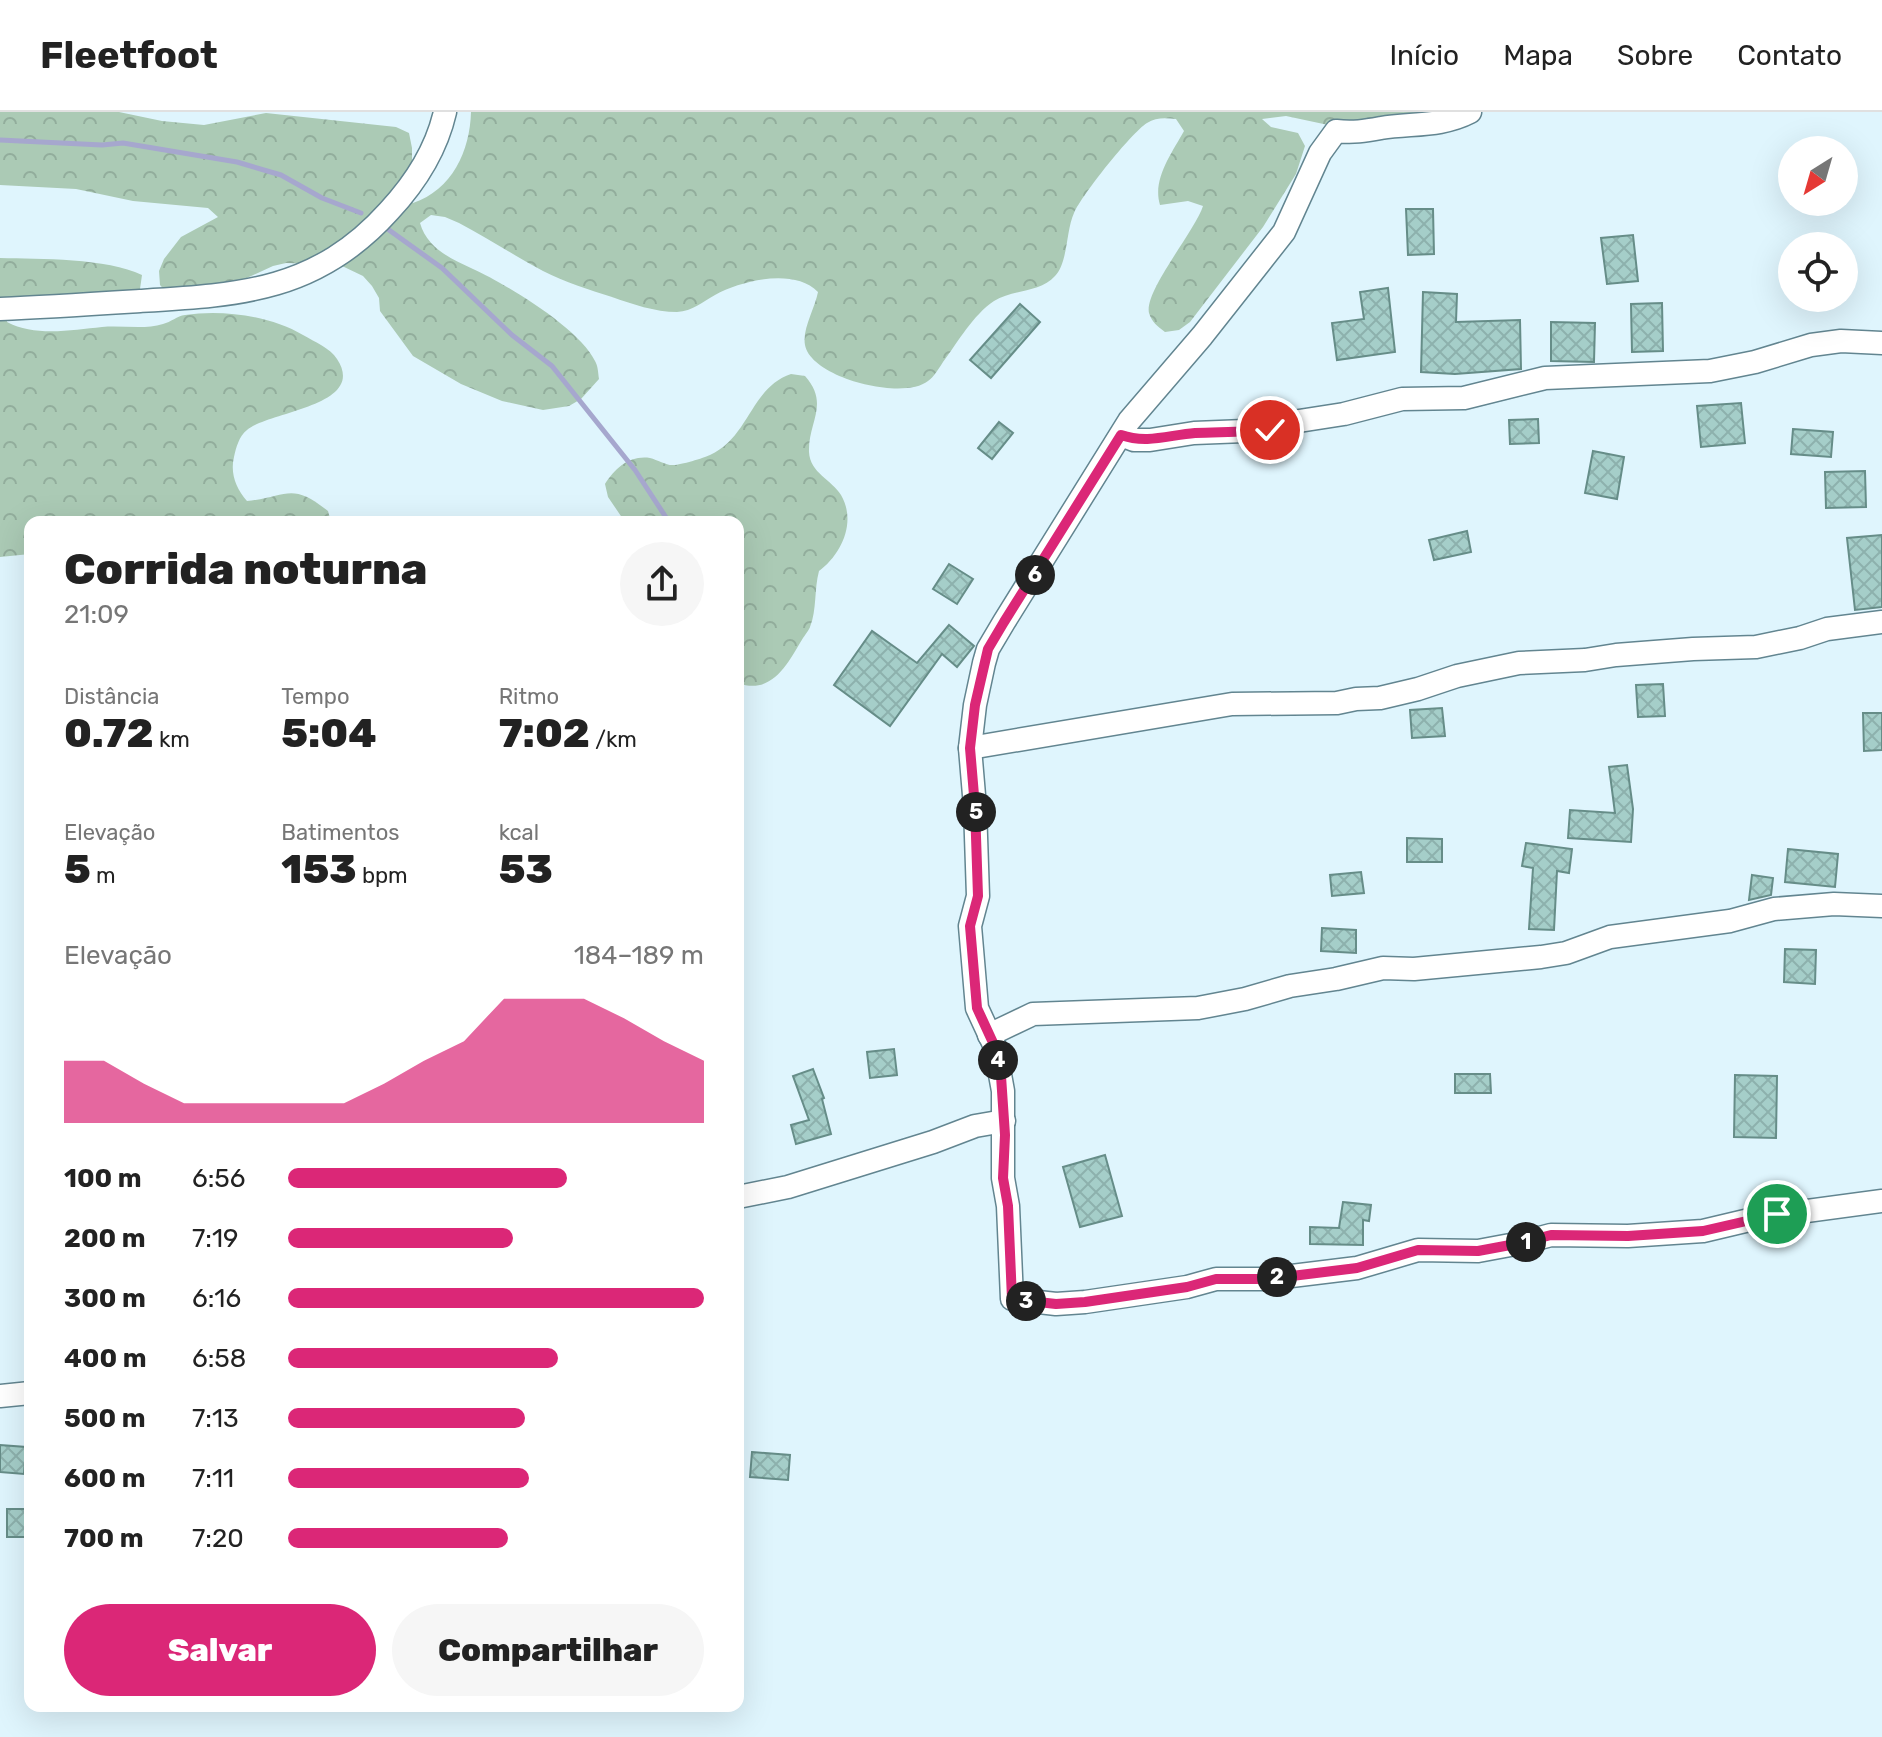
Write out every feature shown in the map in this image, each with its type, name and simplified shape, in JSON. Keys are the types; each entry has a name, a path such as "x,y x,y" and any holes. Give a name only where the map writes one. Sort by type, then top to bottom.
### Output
{"street":[{"path":"0,309 206,297 252,291 288,281 331,260 373,229 411,187 439,139 445,112"},
{"path":"1470,112 1438,124 1367,133 1336,131 1320,153 1284,232 1202,336 1138,410 1088,484 988,649 975,705 970,748 978,896 970,926 971,962 977,1008 995,1047 1001,1076 1003,1178 1008,1206 1012,1299 1085,1302 1187,1287 1216,1279 1267,1279 1357,1268 1418,1250 1478,1251 1551,1235 1628,1236 1703,1231 1762,1217 1882,1201"},
{"path":"1121,435 1134,440 1150,440 1194,433 1270,430 1402,399 1464,398 1545,378 1710,371 1755,362 1811,345 1841,341 1882,343"},
{"path":"970,748 1240,703 1337,703 1380,698 1457,676 1519,663 1756,647 1827,629 1882,622"},
{"path":"989,1035 1033,1014 1198,1008 1383,968 1414,969 1566,953 1610,937 1730,921 1774,909 1834,904 1882,906"},
{"path":"744,1196 788,1187 975,1126 1004,1121"},
{"path":"0,1396 24,1394"}],"green space":[{"path":"0,112 119,112 204,125 266,113 396,127 409,133 412,163 406,190 413,203 438,189 456,167 467,141 471,112 1457,112 1347,129 1286,116 1262,119 1271,127 1298,133 1305,146 1296,174 1263,227 1190,322 1179,330 1165,332 1152,319 1150,303 1162,276 1203,206 1188,201 1160,205 1161,176 1184,131 1176,119 1150,121 1119,151 1079,204 1071,220 1062,263 1055,276 1042,285 1009,294 986,307 930,379 916,387 880,387 859,383 823,367 811,357 805,339 818,292 796,280 754,281 726,290 688,310 660,311 560,279 459,223 431,215 420,223 434,246 448,257 504,285 540,308 574,335 595,361 599,379 581,399 569,406 543,410 502,401 461,384 413,356 380,311 379,298 372,286 363,276 340,265 286,263 236,283 168,294 160,285 159,271 164,259 181,237 218,217 208,208 133,201 76,189 0,185"},
{"path":"0,258 92,262 142,275 140,289 129,298 29,297 8,308 7,322 18,327 54,331 148,327 185,315 230,314 290,328 322,346 337,359 343,375 339,387 312,405 258,423 247,430 237,446 233,469 237,486 247,501 297,494 316,502 328,511 329,516 24,516 24,555 0,557"},
{"path":"791,374 805,376 812,386 817,404 810,459 817,471 841,495 846,505 847,527 840,547 819,571 814,614 808,631 778,674 761,685 750,686 744,684 744,516 621,516 608,497 605,484 618,468 636,459 650,458 674,465 710,455 733,437 758,401 778,381"}],"building":[{"path":"1406,209 1433,209 1434,254 1408,255"},
{"path":"1633,235 1638,281 1607,284 1601,238"},
{"path":"1388,288 1395,352 1337,360 1332,323 1364,319 1360,292"},
{"path":"1423,292 1457,294 1456,322 1520,320 1521,369 1455,374 1421,372"},
{"path":"1662,303 1663,351 1632,352 1631,304"},
{"path":"1020,304 1040,322 991,378 970,360"},
{"path":"1551,322 1595,323 1594,362 1551,361"},
{"path":"1741,403 1745,443 1701,447 1697,406"},
{"path":"1538,419 1539,443 1510,444 1509,420"},
{"path":"999,422 1013,433 992,459 978,448"},
{"path":"1793,429 1833,432 1831,457 1791,454"},
{"path":"1593,451 1624,457 1617,499 1585,493"},
{"path":"1865,471 1866,507 1826,508 1825,472"},
{"path":"1467,531 1471,552 1434,560 1429,540"},
{"path":"1882,535 1882,607 1855,610 1847,538"},
{"path":"949,564 973,579 957,604 933,589"},
{"path":"949,625 974,646 957,667 942,654 890,726 834,685 872,631 917,663"},
{"path":"1663,684 1665,716 1638,717 1636,685"},
{"path":"1442,708 1445,736 1412,738 1410,710"},
{"path":"1863,713 1882,713 1882,750 1864,751"},
{"path":"1627,765 1633,809 1631,842 1568,838 1570,810 1615,813 1609,767"},
{"path":"1407,838 1442,839 1442,862 1407,862"},
{"path":"1526,843 1572,849 1569,873 1557,871 1554,930 1529,929 1533,868 1522,866"},
{"path":"1788,849 1838,854 1835,887 1785,882"},
{"path":"1361,872 1364,893 1332,896 1330,875"},
{"path":"1752,875 1773,878 1771,895 1749,900"},
{"path":"1322,928 1356,930 1356,953 1321,951"},
{"path":"1785,949 1816,950 1815,984 1784,982"},
{"path":"894,1049 897,1075 870,1078 867,1052"},
{"path":"813,1069 824,1098 831,1134 796,1144 791,1125 809,1120 793,1076"},
{"path":"1455,1074 1490,1074 1491,1093 1455,1093"},
{"path":"1735,1075 1777,1076 1776,1138 1734,1137"},
{"path":"1105,1155 1122,1216 1080,1227 1063,1167"},
{"path":"1343,1202 1371,1205 1369,1221 1363,1220 1363,1245 1310,1244 1310,1227 1339,1228"},
{"path":"0,1445 24,1447 24,1474 0,1472"},
{"path":"752,1452 790,1455 788,1480 750,1477"},
{"path":"7,1509 24,1509 24,1537 7,1537"}],"waterway":[{"path":"0,140 102,145 123,143 237,162 281,175 322,198 361,213"},
{"path":"389,230 442,268 512,335 552,366 635,470 665,516"}],"route":[{"path":"1270,430 1194,433 1150,440 1134,440 1121,435 988,649 975,705 970,748 978,896 970,926 971,962 977,1008 995,1047 1003,1091 1003,1178 1012,1251 1012,1299 1056,1304 1085,1302 1172,1290 1216,1279 1267,1279 1357,1268 1418,1250 1478,1251 1551,1235 1628,1236 1703,1231 1777,1214"}]}
